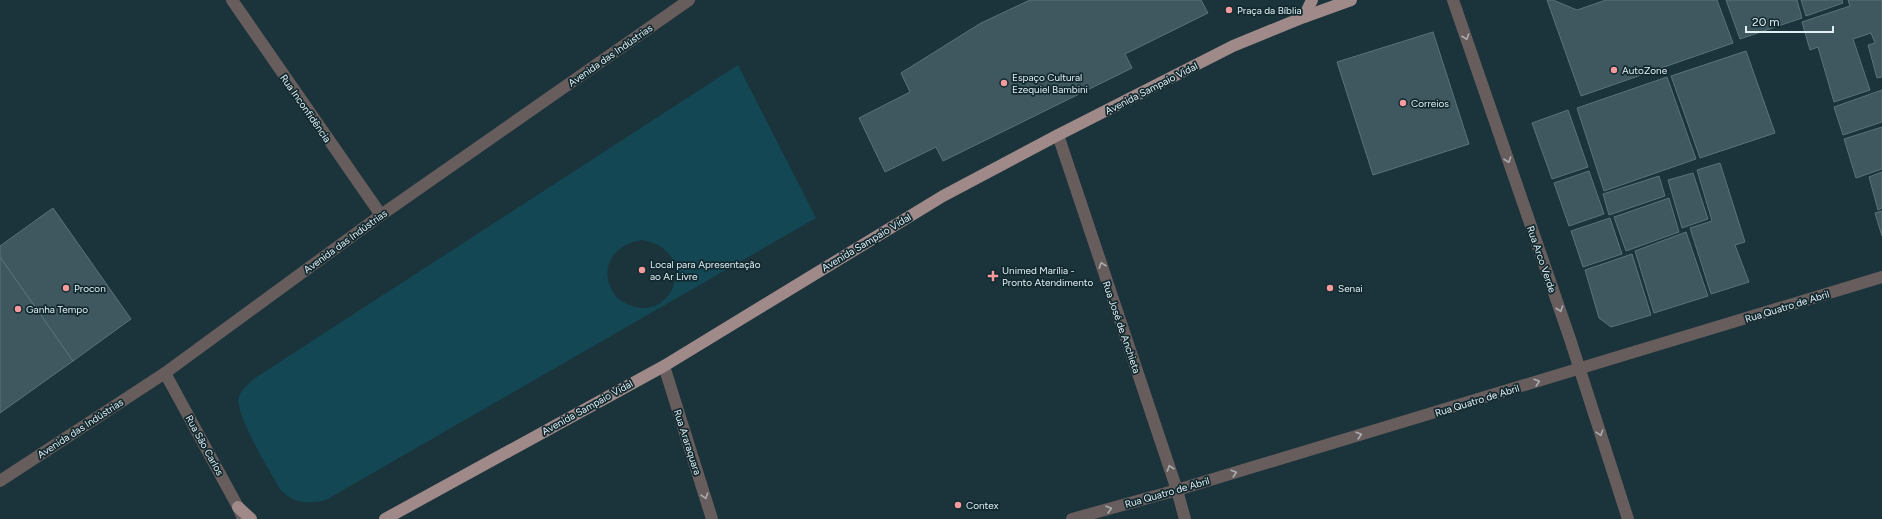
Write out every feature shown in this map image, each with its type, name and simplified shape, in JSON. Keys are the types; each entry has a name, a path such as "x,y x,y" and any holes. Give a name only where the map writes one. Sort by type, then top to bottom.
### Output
{"main road":[{"path":"1304,17 1312,0"},
{"name":"Avenida Sampaio Vidal","path":"385,519 393,516 664,366 943,196 1058,135 1233,46 1304,17 1351,0"},
{"path":"238,507 251,519"},
{"path":"380,519 393,516"}],"street":[{"name":"Rua Inconfidência","path":"232,0 381,215"},
{"name":"Avenida das Indústrias","path":"0,481 165,373 381,215 689,0"},
{"name":"Rua Arco Verde","path":"1453,0 1579,369 1628,519"},
{"name":"Rua José de Anchieta","path":"1058,135 1177,490 1185,519"},
{"name":"Rua Quatro de Abril","path":"1072,519 1177,490 1882,277"},
{"name":"Rua Araraquara","path":"664,366 712,519"},
{"name":"Rua São Carlos","path":"165,373 238,507 243,519"},
{"path":"204,444 237,519"}],"shaded area":[{"path":"738,65 816,218 326,500 301,502 290,498 280,489 261,457 247,428 239,404 240,393 255,378","holes":["642,240 660,246 671,257 675,270 674,283 668,295 658,304 645,308 630,305 620,300 613,292 607,274 608,266 612,258 624,246 632,242"]}],"building":[{"name":"Espaço Cultural Ezequiel Bambini","path":"1030,0 1201,0 1208,13 1125,54 1132,68 943,161 936,147 885,172 859,118 910,92 901,73 981,23"},
{"name":"AutoZone","path":"1547,0 1553,0 1577,10 1606,0 1717,0 1733,43 1581,96"},
{"path":"1726,0 1797,0 1802,18 1740,39"},
{"path":"1801,0 1842,0 1843,3 1806,16"},
{"path":"1848,0 1882,0 1882,77 1877,78 1868,45 1875,43 1871,33 1853,39 1870,90 1834,102 1818,47 1810,50 1802,22 1850,6"},
{"name":"Correios","path":"1433,32 1469,144 1373,175 1337,62"},
{"path":"1746,51 1775,133 1700,158 1671,76"},
{"path":"1667,77 1696,159 1604,191 1577,108"},
{"path":"1882,90 1882,122 1843,135 1834,107"},
{"path":"1568,110 1588,167 1552,179 1532,123"},
{"path":"1882,127 1882,169 1856,178 1844,139"},
{"path":"1720,163 1745,242 1735,245 1749,282 1711,294 1690,228 1712,221 1697,170"},
{"path":"1589,171 1604,214 1569,226 1554,183"},
{"path":"1882,172 1882,208 1878,210 1869,177"},
{"path":"1693,173 1708,219 1682,228 1668,180"},
{"path":"1659,176 1665,196 1609,215 1603,194"},
{"path":"1669,198 1679,232 1626,251 1614,217"},
{"name":"Procon","path":"53,208 131,319 73,361 0,257 0,246"},
{"path":"1882,211 1882,236 1875,213"},
{"path":"1610,218 1622,254 1583,267 1571,231"},
{"path":"1686,232 1708,296 1654,313 1635,251"},
{"path":"1632,254 1651,315 1611,327 1599,318 1585,270"},
{"name":"Ganha Tempo","path":"0,257 73,361 0,413"}],"place":[{"name":"Praça da Bíblia","path":"1229,10"},
{"name":"AutoZone","path":"1614,70"},
{"name":"Espaço Cultural Ezequiel Bambini","path":"1004,83"},
{"name":"Correios","path":"1403,103"},
{"name":"Local para Apresentação ao Ar Livre","path":"642,270"},
{"name":"Unimed Marília - Pronto Atendimento","path":"993,276"},
{"name":"Procon","path":"66,288"},
{"name":"Senai","path":"1330,288"},
{"name":"Ganha Tempo","path":"18,309"},
{"name":"Contex","path":"958,505"}]}
